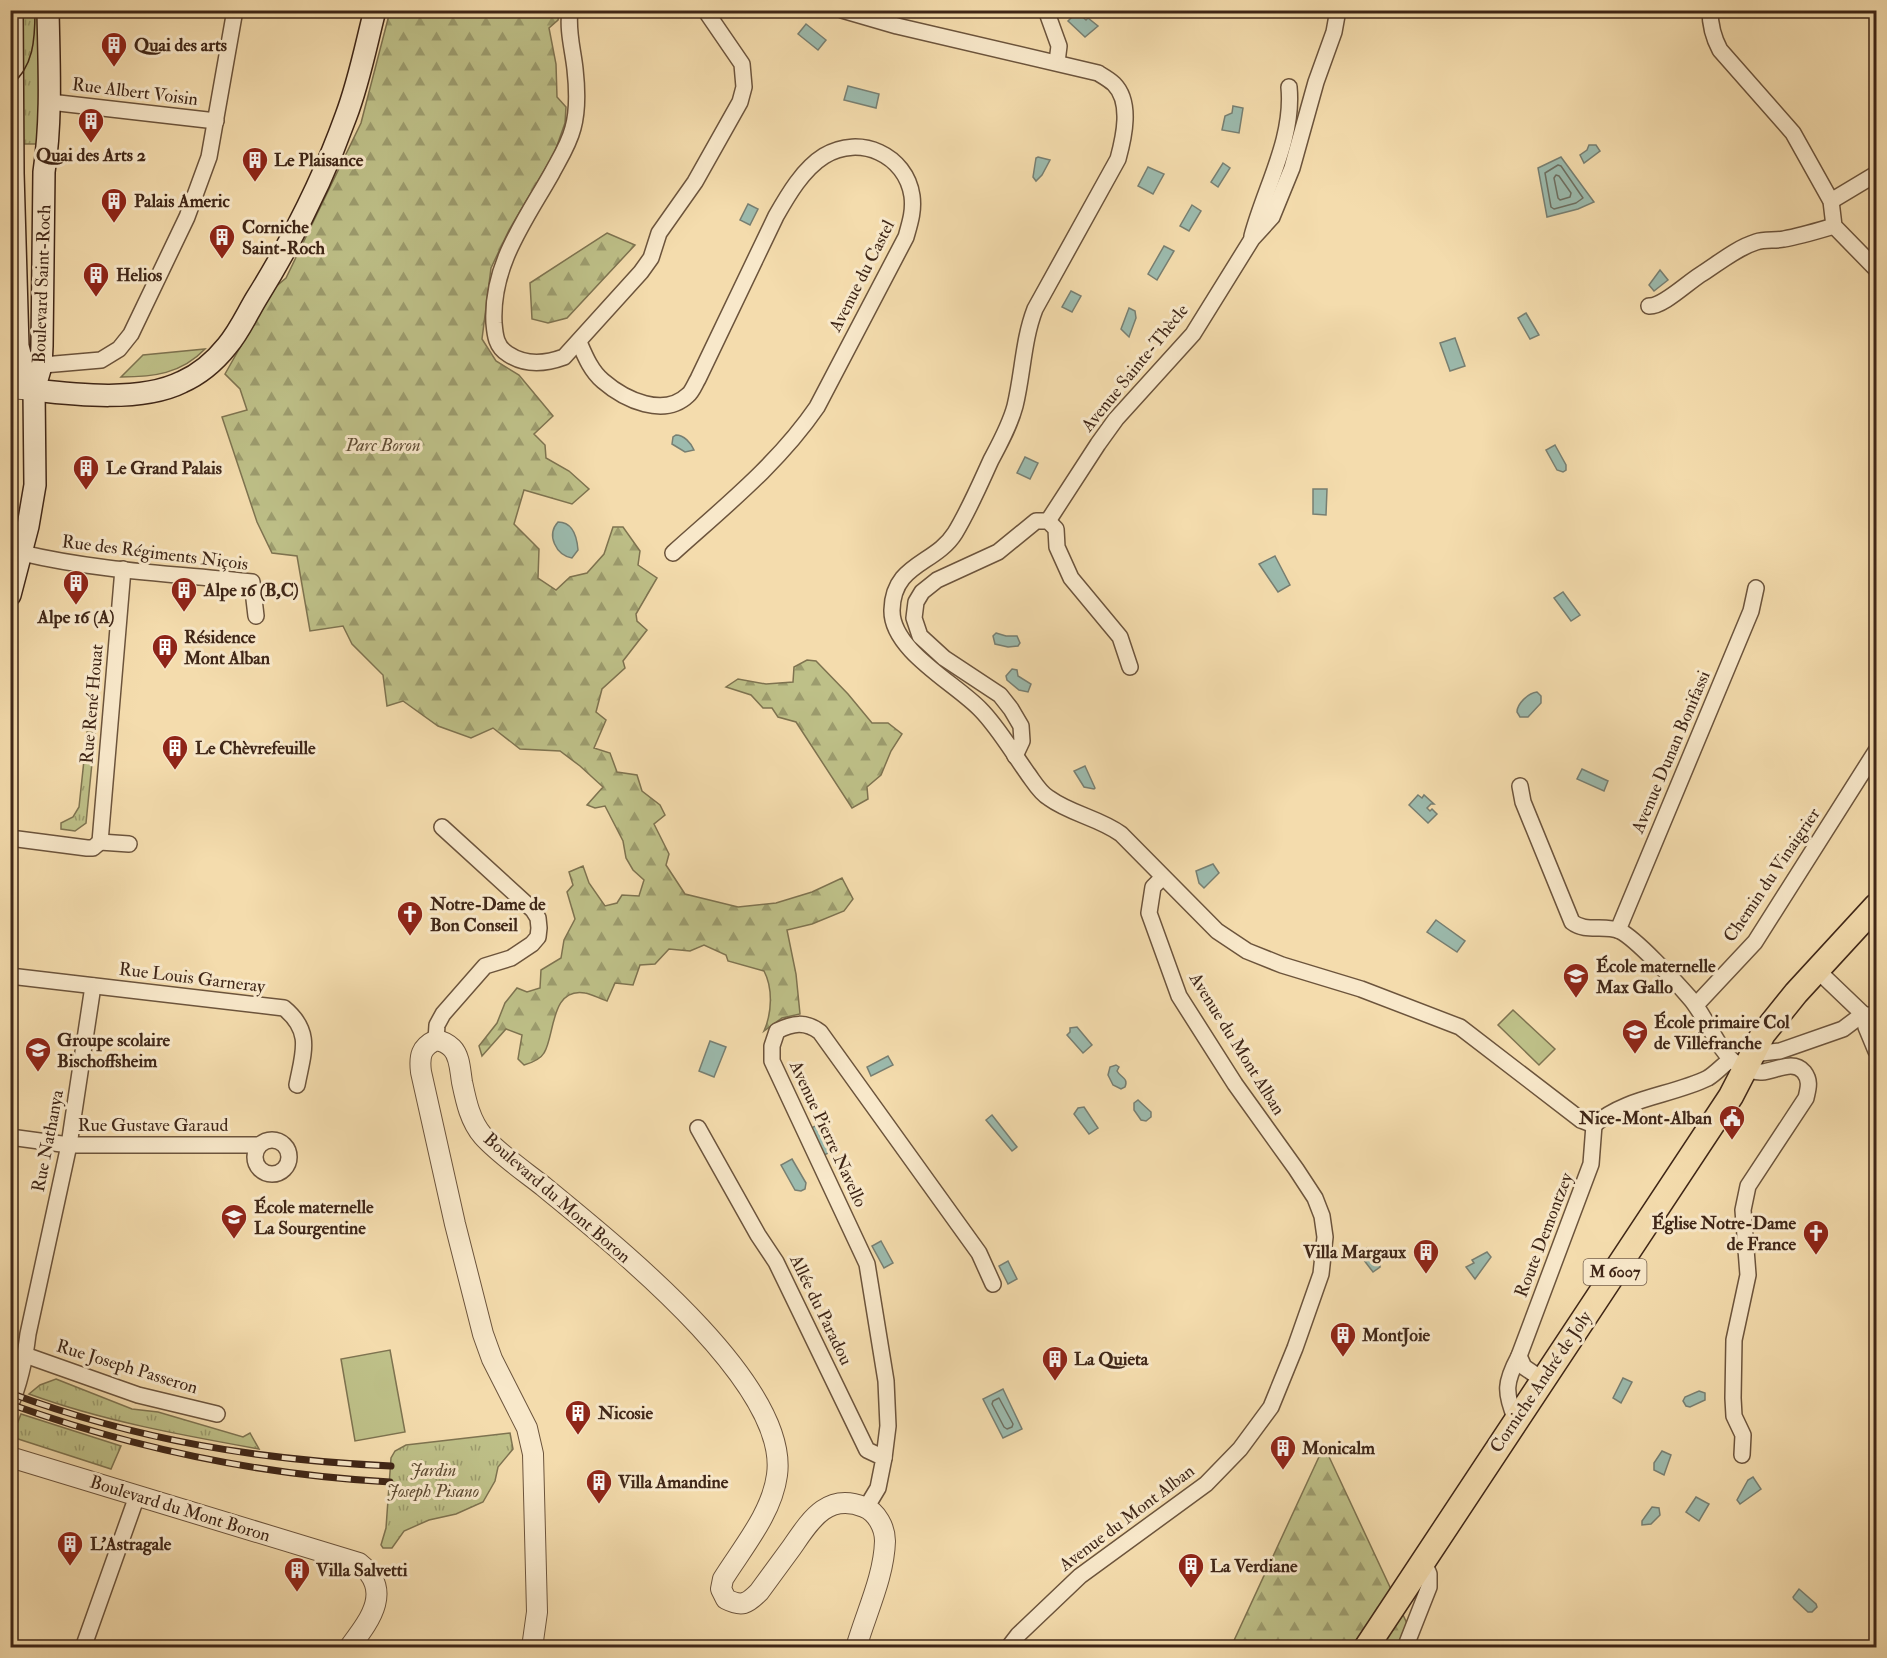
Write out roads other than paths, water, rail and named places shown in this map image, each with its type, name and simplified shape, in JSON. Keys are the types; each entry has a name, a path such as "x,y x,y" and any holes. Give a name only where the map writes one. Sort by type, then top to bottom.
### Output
{"main road":[{"name":"Boulevard Saint-Roch","path":"12,10 11,85 17,331 19,354 32,366"},
{"name":"Boulevard Saint-Roch","path":"34,390 32,366 50,102 48,10"},
{"path":"10,596 22,553 34,485 34,390 136,394 161,391 197,374 229,344 281,259 327,163 347,114 375,10"},
{"name":"M 6007","path":"1742,1061 1817,970 1876,906"},
{"name":"Corniche André de Joly","path":"1366,1647 1731,1096 1742,1061"}],"street":[{"path":"32,366 101,360 119,349 131,334 187,218 210,157 236,10"},
{"path":"570,10 569,29 576,70 574,126 567,146 501,265 496,290 495,339 503,352 516,360 547,363 564,357 641,272 651,258 659,233 695,182 740,102 744,87 742,64 705,10"},
{"path":"842,10 875,21 1098,73 1115,85 1123,101 1124,138 1118,159 1035,309 1026,337 1014,407 968,510 953,536 932,555 914,566 899,581 893,597 892,613 899,634 914,654 957,687 982,710 1047,798 1110,825 1217,931 1247,951 1282,965 1361,988 1460,1027 1581,1120 1594,1125 1605,1115 1642,1100 1707,1078 1742,1061 1780,1051 1843,1029 1870,1015"},
{"path":"1046,10 1059,46 1057,62"},
{"name":"Avenue Sainte-Thècle","path":"1048,521 1116,419 1193,334 1252,239 1272,218 1292,168 1316,82 1334,32 1338,10"},
{"path":"1710,10 1713,36 1720,50 1793,133 1831,201 1834,226 1876,269"},
{"name":"Avenue Sainte-Thècle","path":"1252,239 1258,213 1274,176 1291,108 1289,87"},
{"name":"Rue Albert Voisin","path":"50,102 216,121"},
{"name":"Avenue du Castel","path":"579,342 587,362 602,381 629,399 654,406 673,405 689,395 698,380 776,216 788,194 811,166 840,149 855,146 871,148 896,162 905,178 912,194 913,214 906,237 817,407 799,433 773,462 673,553"},
{"path":"1831,201 1876,174"},
{"path":"1649,306 1656,306 1664,302 1687,283 1748,245 1760,241 1782,240 1834,226"},
{"path":"10,388 34,390"},
{"path":"1014,756 1022,741 1021,726 1011,709 1000,695 944,658 920,636 914,618 916,602 922,591 937,580 998,552 1036,521 1048,521 1056,529 1057,547 1071,578 1120,637 1130,667"},
{"name":"Rue des Régiments Niçois","path":"22,553 53,560 123,569 252,582 256,616"},
{"name":"Rue René Houat","path":"100,842 123,569"},
{"name":"Avenue Dunan Bonifassi","path":"1617,930 1751,610 1756,588"},
{"path":"994,727 1005,720 1011,709"},
{"name":"Chemin du Vinaigrier","path":"1696,1005 1755,942 1876,752"},
{"path":"1520,786 1523,802 1572,922 1582,928 1617,930 1631,939 1696,1005 1742,1061 1760,1073 1792,1065 1800,1067 1807,1076 1809,1084 1806,1098 1748,1186 1743,1210 1748,1275 1734,1340 1733,1398 1734,1416 1743,1435 1742,1455"},
{"path":"442,827 533,910 538,918 538,937 532,944 512,958 485,966 443,1014 437,1025 436,1040 427,1044 422,1050 420,1061 455,1224 483,1334 501,1378 527,1428 533,1454 537,1612 532,1647"},
{"path":"10,838 87,848 93,848 100,842 129,844"},
{"name":"Avenue du Mont Alban","path":"1008,1647 1080,1576 1206,1484 1240,1449 1271,1407 1295,1348 1320,1274 1325,1237 1316,1198 1235,1084 1179,996 1149,914 1153,887 1162,878"},
{"path":"1817,970 1870,1015"},
{"name":"Rue Louis Garneray","path":"10,976 284,1008 294,1016 302,1028 305,1042 297,1085"},
{"name":"Rue Nathanya","path":"10,1406 17,1390 25,1355 69,1144 93,986"},
{"path":"1870,1015 1866,1027 1876,1051"},
{"name":"Avenue Pierre Navello","path":"884,1458 888,1426 886,1381 867,1264 772,1061 772,1046 777,1031 789,1024 801,1023 811,1025 820,1032 979,1253 993,1284"},
{"name":"Boulevard du Mont Boron","path":"436,1040 445,1042 453,1048 459,1059 470,1113 484,1137 610,1243 689,1315 729,1362 764,1413 774,1442 778,1473 768,1507 723,1579 722,1589 726,1599 736,1605 749,1602 759,1592 812,1519 824,1509 836,1503 849,1503 866,1508"},
{"name":"Route Demontzey","path":"1516,1420 1509,1404 1508,1376 1519,1356 1591,1164 1594,1125"},
{"name":"Allée du Paradou","path":"698,1128 758,1235 776,1262 867,1450 884,1458"},
{"name":"Rue Gustave Garaud","path":"10,1137 69,1144 259,1145"},
{"name":"Rue Joseph Passeron","path":"25,1355 138,1395 217,1414"},
{"path":"1519,1356 1524,1368 1543,1380"},
{"name":"Boulevard du Mont Boron","path":"10,1456 359,1563 371,1576 376,1596 375,1608 349,1647"},
{"path":"856,1647 884,1552 885,1538 881,1525 875,1515 866,1508 878,1488 884,1458"},
{"path":"83,1647 137,1496"},
{"path":"1405,1647 1429,1587 1430,1574 1423,1560"}],"water":[{"path":"1077,12 1098,26 1085,37 1068,21"},
{"path":"806,24 826,40 818,50 798,34"},
{"path":"848,86 879,94 876,108 844,100"},
{"path":"1233,106 1243,108 1239,133 1222,130 1225,116 1232,113"},
{"path":"1589,145 1596,145 1600,151 1584,163 1580,155 1587,150"},
{"path":"1038,157 1050,160 1036,181 1033,177"},
{"path":"1561,157 1594,202 1578,209 1547,217 1538,168"},
{"path":"1223,163 1230,168 1218,187 1211,182"},
{"path":"1148,167 1164,174 1153,194 1138,186"},
{"path":"748,204 758,209 750,225 740,220"},
{"path":"1192,205 1201,211 1189,231 1180,226"},
{"path":"1164,246 1174,251 1157,280 1148,274"},
{"path":"1660,270 1668,280 1654,291 1649,285"},
{"path":"1071,291 1081,296 1072,312 1062,307"},
{"path":"1129,308 1135,311 1136,318 1129,337 1121,329"},
{"path":"1526,313 1539,335 1530,339 1518,318"},
{"path":"1455,338 1465,366 1450,371 1440,343"},
{"path":"676,435 687,440 694,450 685,452 672,444 673,437"},
{"path":"1555,445 1566,465 1566,470 1563,472 1557,470 1546,450"},
{"path":"1025,457 1038,463 1030,479 1017,473"},
{"path":"1313,489 1327,489 1326,515 1313,514"},
{"path":"558,522 571,527 577,540 578,550 572,558 561,553 554,544 554,527"},
{"path":"1275,556 1290,585 1278,592 1259,564"},
{"path":"1563,592 1580,615 1571,621 1554,598"},
{"path":"996,633 1017,636 1020,643 1018,646 1008,647 995,644 993,636"},
{"path":"1012,669 1017,670 1018,676 1031,684 1028,692 1019,690 1007,680 1006,676"},
{"path":"1537,692 1541,696 1541,703 1528,717 1520,717 1517,709 1521,702 1530,694"},
{"path":"1085,766 1094,789 1084,787 1074,771"},
{"path":"1582,769 1608,781 1604,791 1577,779"},
{"path":"1418,795 1422,798 1424,795 1434,804 1427,808 1437,814 1428,823 1409,805"},
{"path":"1213,864 1219,873 1204,888 1199,883 1196,871"},
{"path":"1436,920 1465,941 1457,952 1427,932"},
{"path":"1077,1027 1092,1045 1083,1053 1067,1035 1070,1028"},
{"path":"710,1041 726,1047 714,1077 699,1071"},
{"path":"888,1056 893,1065 871,1076 867,1067"},
{"path":"1116,1065 1119,1067 1117,1071 1126,1082 1125,1087 1121,1089 1113,1085 1108,1075 1110,1067"},
{"path":"1138,1100 1151,1112 1151,1117 1146,1121 1141,1120 1134,1110 1134,1103"},
{"path":"1084,1107 1098,1128 1089,1134 1074,1114 1078,1108"},
{"path":"992,1115 1017,1147 1012,1151 986,1120"},
{"path":"822,1123 835,1150 824,1155 811,1128"},
{"path":"792,1159 806,1183 805,1189 801,1191 795,1190 781,1165"},
{"path":"881,1241 893,1263 884,1268 872,1246"},
{"path":"1367,1248 1380,1265 1373,1272 1360,1255"},
{"path":"1487,1252 1491,1257 1475,1279 1466,1267 1474,1263 1472,1260"},
{"path":"1008,1261 1017,1279 1008,1284 999,1266"},
{"path":"1623,1378 1632,1382 1621,1403 1613,1398"},
{"path":"1003,1389 1022,1429 1003,1438 983,1399"},
{"path":"1699,1391 1705,1393 1705,1400 1690,1407 1686,1406 1683,1401 1685,1397"},
{"path":"1662,1451 1671,1455 1664,1475 1654,1470 1654,1463"},
{"path":"1753,1477 1761,1489 1740,1504 1737,1500 1748,1480"},
{"path":"1696,1497 1709,1504 1699,1521 1686,1512"},
{"path":"1652,1507 1659,1508 1660,1515 1651,1524 1642,1525 1642,1521"},
{"path":"1799,1589 1816,1604 1817,1607 1812,1612 1808,1612 1794,1599"}],"tram line":[{"path":"10,86 24,70 32,52 35,10"}],"railway":[{"path":"10,1393 104,1423 198,1445 293,1459 391,1466"},
{"path":"10,1404 103,1434 197,1457 293,1473 390,1482"}],"place":[{"name":"Quai des arts","path":"114,68"},
{"name":"Quai des Arts 2","path":"91,144"},
{"name":"Le Plaisance","path":"255,183"},
{"name":"Palais Americ","path":"114,224"},
{"name":"Corniche Saint-Roch","path":"222,260"},
{"name":"Helios","path":"96,298"},
{"name":"Le Grand Palais","path":"86,491"},
{"name":"Alpe 16 (A)","path":"76,606"},
{"name":"Alpe 16 (B,C)","path":"184,613"},
{"name":"Résidence Mont Alban","path":"165,670"},
{"name":"Le Chèvrefeuille","path":"175,771"},
{"name":"Notre-Dame de Bon Conseil","path":"410,937"},
{"name":"École maternelle Max Gallo","path":"1576,999"},
{"name":"École primaire Col de Villefranche","path":"1635,1055"},
{"name":"Groupe scolaire Bischoffsheim","path":"38,1073"},
{"name":"Nice-Mont-Alban","path":"1732,1141"},
{"name":"École maternelle La Sourgentine","path":"234,1240"},
{"name":"Église Notre-Dame de France","path":"1816,1256"},
{"name":"Villa Margaux","path":"1426,1275"},
{"name":"MontJoie","path":"1343,1358"},
{"name":"La Quieta","path":"1055,1382"},
{"name":"Nicosie","path":"578,1436"},
{"name":"Monicalm","path":"1283,1471"},
{"name":"Villa Amandine","path":"599,1505"},
{"name":"L'Astragale","path":"70,1567"},
{"name":"La Verdiane","path":"1191,1589"},
{"name":"Villa Salvetti","path":"297,1593"}],"park label":[{"name":"Parc Boron","path":"383,445"},
{"name":"Jardin Joseph Pisano","path":"433,1480"}]}
